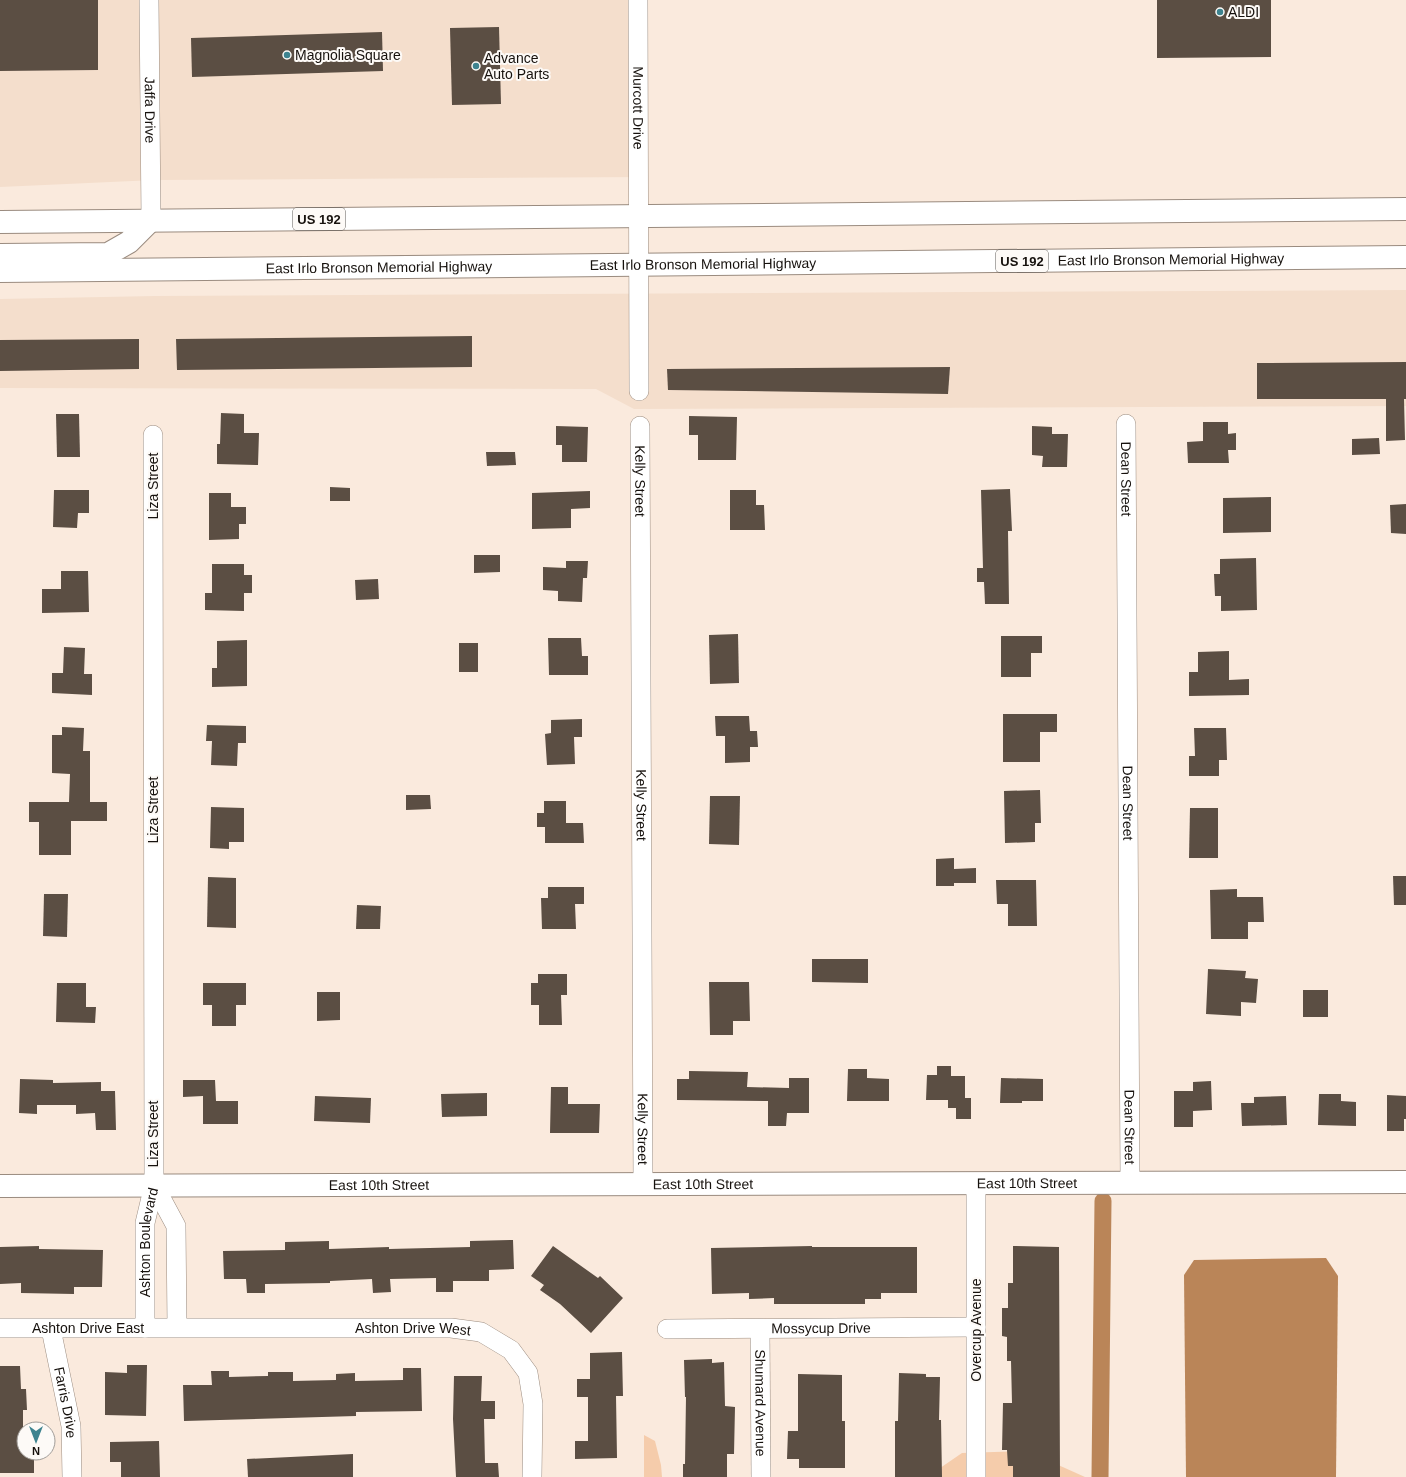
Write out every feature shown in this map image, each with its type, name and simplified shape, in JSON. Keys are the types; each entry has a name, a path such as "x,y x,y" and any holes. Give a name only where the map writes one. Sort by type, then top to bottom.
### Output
{"main road":[{"name":"US 192","path":"0,222 1406,209"},
{"path":"0,255 108,254 129,242 151,220"},
{"path":"0,241 16,241 37,221"},
{"name":"East Irlo Bronson Memorial Highway","path":"0,271 1406,257"},
{"name":"East 10th Street","path":"0,1186 1406,1182"}],"street":[{"name":"Jaffa Drive","path":"149,0 151,220"},
{"name":"Murcott Drive","path":"638,0 639,216"},
{"path":"639,216 640,391"},
{"name":"Dean Street","path":"1126,424 1130,1182"},
{"name":"Kelly Street","path":"640,426 643,1184"},
{"name":"Liza Street","path":"153,436 154,1185"},
{"name":"Overcup Avenue","path":"976,1183 976,1477"},
{"name":"Ashton Boulevard","path":"154,1185 176,1226 177,1327"},
{"name":"Ashton Boulevard","path":"145,1328 145,1223 154,1185"},
{"name":"Ashton Drive East","path":"0,1328 51,1329 177,1327"},
{"name":"Ashton Drive West","path":"177,1327 451,1328 481,1332 511,1350 528,1373 533,1404 532,1477"},
{"name":"Mossycup Drive","path":"667,1329 976,1327"},
{"name":"Farris Drive","path":"51,1329 71,1426 72,1477"},
{"name":"Shumard Avenue","path":"760,1329 761,1477"}],"shaded area":[{"path":"0,0 635,0 647,177 155,180 0,187"},
{"path":"1406,290 1406,406 634,409 596,389 0,388 0,299 155,296"},
{"path":"1326,1258 1338,1276 1336,1477 1186,1477 1184,1275 1194,1260"},
{"path":"644,1435 655,1441 661,1465 662,1477 644,1477"},
{"path":"1027,1451 1085,1477 927,1477 962,1453"}],"building":[{"path":"0,0 98,0 98,70 0,71"},
{"path":"1157,0 1271,0 1271,57 1157,58"},
{"name":"Advance Auto Parts","path":"499,27 501,104 452,105 450,28"},
{"name":"Magnolia Square","path":"382,32 383,71 192,77 191,38"},
{"path":"472,336 472,367 177,370 176,339"},
{"path":"139,339 139,369 0,371 0,340"},
{"path":"1406,362 1406,399 1404,399 1405,440 1386,441 1386,399 1257,399 1257,363"},
{"path":"950,367 948,394 668,390 667,369"},
{"path":"221,413 244,414 244,433 259,433 258,465 217,464 217,444 220,444"},
{"path":"56,414 79,414 80,457 57,457"},
{"path":"689,416 737,417 736,460 698,460 698,435 689,435"},
{"path":"1203,422 1228,422 1228,434 1236,433 1236,450 1228,450 1229,463 1188,463 1187,442 1203,441"},
{"path":"556,426 588,427 587,462 562,462 562,445 556,445"},
{"path":"1032,426 1052,427 1052,434 1068,434 1067,467 1042,467 1043,456 1032,455"},
{"path":"1379,438 1380,454 1352,455 1352,439"},
{"path":"486,452 515,452 516,465 487,466"},
{"path":"330,487 350,488 350,501 330,501"},
{"path":"1010,489 1012,531 1008,531 1009,604 985,604 984,582 977,582 977,568 983,568 981,490"},
{"path":"54,490 89,490 89,513 78,513 77,528 53,527"},
{"path":"730,490 756,490 756,505 764,505 765,530 730,530"},
{"path":"590,491 590,508 571,509 571,528 532,529 532,493"},
{"path":"209,493 231,493 231,507 246,507 246,524 239,524 239,539 209,540"},
{"path":"1271,497 1271,532 1223,533 1223,498"},
{"path":"1406,504 1406,534 1391,533 1390,505"},
{"path":"474,555 500,555 500,572 474,573"},
{"path":"1256,558 1257,610 1221,611 1221,596 1215,596 1214,574 1220,574 1220,559"},
{"path":"566,561 588,561 587,578 583,578 582,602 558,601 558,591 543,590 543,567 566,568"},
{"path":"212,564 244,564 244,575 252,575 252,593 244,593 244,611 205,610 205,593 212,593"},
{"path":"61,571 88,571 89,612 42,613 42,589 61,589"},
{"path":"378,579 379,599 356,600 355,580"},
{"path":"738,634 739,683 710,684 709,635"},
{"path":"1001,636 1042,636 1042,653 1031,653 1031,677 1001,677"},
{"path":"548,638 581,638 582,656 588,656 588,675 549,675"},
{"path":"247,640 247,686 212,687 212,668 217,668 217,641"},
{"path":"459,643 478,643 478,672 459,672"},
{"path":"64,647 85,648 84,674 92,674 92,695 52,693 52,673 63,673"},
{"path":"1229,651 1229,680 1249,679 1249,695 1189,696 1189,672 1198,672 1198,652"},
{"path":"1003,714 1057,714 1057,732 1040,732 1040,762 1003,762"},
{"path":"715,716 749,716 750,731 757,731 758,747 750,747 750,762 725,763 725,736 716,736"},
{"path":"582,719 582,737 574,737 575,764 547,765 545,734 551,733 551,720"},
{"path":"207,725 246,726 246,743 238,743 237,766 211,765 212,741 206,741"},
{"path":"62,727 84,728 83,751 90,751 90,802 107,802 107,821 71,821 71,855 39,855 39,822 29,822 29,802 69,802 70,774 52,773 52,735 62,735"},
{"path":"1194,728 1226,728 1227,760 1219,760 1219,776 1189,776 1189,756 1195,756"},
{"path":"1040,790 1041,823 1035,823 1035,842 1005,843 1004,791"},
{"path":"406,795 430,795 431,809 406,810"},
{"path":"710,796 740,796 739,845 709,844"},
{"path":"544,801 566,801 566,823 583,823 584,843 545,843 545,827 537,827 537,813 544,813"},
{"path":"211,807 244,808 244,842 229,842 229,849 210,848"},
{"path":"1190,808 1218,808 1218,858 1189,858"},
{"path":"954,858 954,869 976,868 976,883 954,883 954,886 936,886 936,859"},
{"path":"1393,876 1406,876 1406,905 1394,905"},
{"path":"208,877 236,878 236,928 207,927"},
{"path":"996,880 1036,880 1037,926 1008,926 1008,904 997,904"},
{"path":"548,887 584,887 584,904 575,904 576,929 542,929 541,898 548,898"},
{"path":"1237,889 1237,897 1263,897 1264,922 1248,922 1248,939 1211,939 1210,890"},
{"path":"44,894 68,894 67,937 43,936"},
{"path":"357,905 381,906 380,929 356,929"},
{"path":"812,959 868,959 868,983 812,982"},
{"path":"1208,969 1246,971 1245,978 1258,979 1256,1003 1241,1002 1241,1016 1206,1014"},
{"path":"538,974 567,974 567,995 561,995 562,1025 539,1025 539,1005 531,1005 531,983 538,983"},
{"path":"709,982 749,982 750,1021 733,1021 733,1035 710,1035"},
{"path":"57,983 86,983 86,1007 96,1007 95,1023 56,1022"},
{"path":"203,983 246,983 246,1005 236,1005 236,1026 212,1026 212,1005 203,1005"},
{"path":"1303,990 1328,990 1328,1017 1303,1017"},
{"path":"317,992 340,992 340,1020 317,1021"},
{"path":"937,1066 951,1066 951,1076 965,1076 965,1098 971,1098 971,1119 956,1119 956,1108 948,1108 948,1100 926,1100 927,1075 937,1075"},
{"path":"848,1069 867,1069 867,1078 889,1079 889,1101 847,1101"},
{"path":"689,1071 748,1072 747,1087 789,1088 789,1078 809,1078 809,1113 787,1113 786,1126 768,1126 768,1101 677,1100 677,1079 689,1079"},
{"path":"1001,1078 1043,1079 1043,1101 1000,1103"},
{"path":"20,1079 53,1080 53,1083 101,1082 101,1091 115,1091 116,1130 96,1130 95,1113 76,1114 76,1105 37,1105 37,1114 19,1113"},
{"path":"183,1080 215,1080 216,1101 238,1101 238,1124 203,1124 203,1096 183,1097"},
{"path":"1211,1081 1212,1110 1193,1111 1193,1127 1174,1127 1174,1091 1193,1091 1193,1082"},
{"path":"551,1087 568,1087 568,1104 600,1104 599,1133 550,1133"},
{"path":"487,1093 487,1116 442,1117 441,1094"},
{"path":"1319,1094 1341,1094 1341,1101 1356,1102 1356,1126 1318,1125"},
{"path":"1387,1095 1406,1096 1406,1119 1404,1119 1404,1131 1387,1131"},
{"path":"315,1096 371,1098 370,1123 314,1121"},
{"path":"1286,1096 1287,1125 1242,1126 1241,1103 1254,1103 1254,1097"},
{"path":"513,1240 514,1269 489,1270 489,1281 453,1281 453,1292 436,1292 436,1278 390,1279 391,1292 373,1293 372,1279 330,1281 330,1283 265,1284 265,1293 247,1293 246,1279 224,1279 223,1251 285,1250 285,1242 329,1241 329,1249 389,1247 389,1249 470,1247 470,1241"},
{"path":"39,1246 39,1249 103,1250 102,1287 74,1287 74,1294 21,1293 21,1283 0,1284 0,1247"},
{"path":"553,1246 598,1278 600,1276 623,1298 591,1333 560,1304 540,1290 544,1285 531,1276"},
{"path":"812,1246 917,1247 917,1293 881,1293 881,1299 865,1299 865,1304 774,1304 774,1298 749,1299 749,1293 712,1294 711,1248"},
{"path":"1013,1246 1059,1247 1060,1477 1013,1477 1013,1466 1008,1466 1007,1450 1002,1450 1003,1403 1012,1403 1011,1361 1007,1361 1007,1337 1002,1336 1002,1308 1008,1308 1008,1283 1013,1283"},
{"path":"622,1352 623,1396 616,1396 617,1458 575,1459 575,1441 588,1441 588,1397 577,1397 577,1379 590,1379 590,1353"},
{"path":"712,1359 712,1363 724,1362 725,1406 735,1407 734,1454 727,1454 727,1477 683,1477 683,1464 685,1464 686,1397 684,1360"},
{"path":"127,1365 147,1365 146,1416 105,1415 105,1372 127,1373"},
{"path":"0,1366 20,1366 21,1389 26,1389 27,1410 23,1410 23,1421 16,1421 16,1461 34,1461 34,1473 0,1473"},
{"path":"403,1368 421,1368 422,1411 356,1412 356,1416 184,1421 183,1385 212,1385 211,1371 229,1371 229,1377 268,1376 268,1372 293,1372 293,1381 336,1380 336,1374 355,1373 355,1381 403,1380"},
{"path":"899,1373 926,1374 926,1377 940,1377 939,1420 941,1420 942,1477 895,1477 895,1421 898,1421"},
{"path":"798,1374 842,1375 842,1421 845,1421 845,1468 799,1468 799,1459 787,1459 788,1431 798,1431"},
{"path":"454,1376 482,1376 481,1401 495,1401 495,1419 484,1419 485,1463 498,1463 499,1477 456,1477 453,1419"},
{"path":"159,1441 160,1477 121,1477 121,1462 110,1462 110,1442"},
{"path":"353,1454 353,1477 248,1477 247,1459"}],"waterway":[{"path":"1100,1477 1103,1201"}],"place":[{"name":"ALDI","path":"1220,12"},
{"name":"Magnolia Square","path":"287,55"},
{"name":"Advance Auto Parts","path":"476,66"}]}
